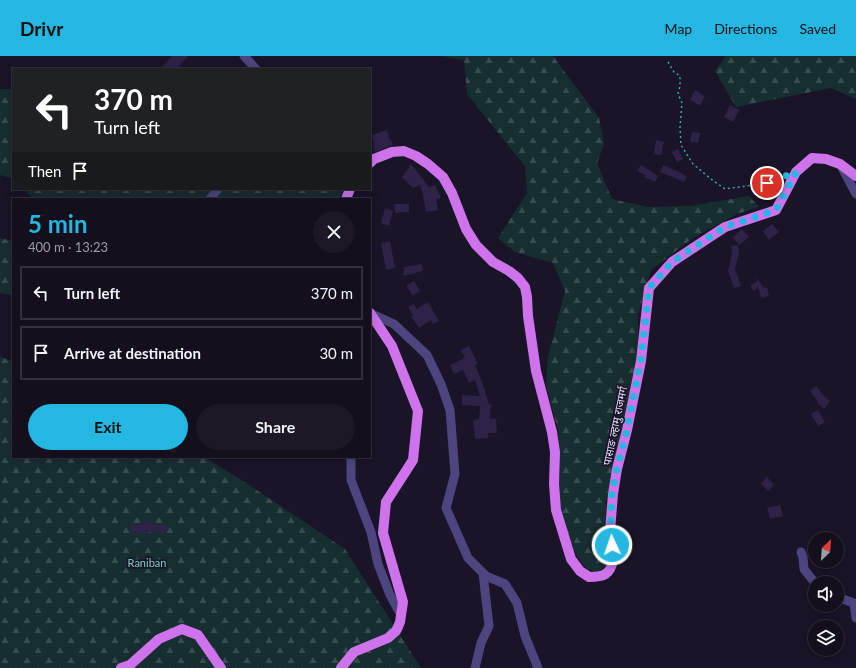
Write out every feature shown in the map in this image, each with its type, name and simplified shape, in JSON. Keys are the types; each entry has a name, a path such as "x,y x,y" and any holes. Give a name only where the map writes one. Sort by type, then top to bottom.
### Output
{"main road":[{"name":"पासाङ ल्हामु राजमर्ग","path":"371,162 374,159 392,152 404,151 416,156 428,164 443,177 452,193 466,229 476,246 493,262 518,278 525,287 536,371 552,432 555,452 554,484 556,510 571,559 580,571 589,577 604,576 612,568 613,559 610,532 612,494 641,360 649,288 672,262 725,227 776,210 796,172 812,158 826,159 840,164 856,176"},
{"path":"341,668 354,652 392,635 398,628 400,622 400,613 403,602 383,533 386,502 413,460 418,411 392,346 371,314"},
{"path":"121,668 130,666 159,639 182,629 198,635 221,668"}],"street":[{"path":"244,56 255,68"},
{"path":"840,164 856,194"},
{"path":"211,198 217,190"},
{"path":"371,313 394,324 427,355 441,384 450,410 455,474 446,508 468,558 486,576 505,584 517,603 526,636 538,668"},
{"path":"351,458 351,480 371,532 378,564 390,594 400,613"},
{"path":"802,552 804,569 810,576"},
{"path":"474,668 481,643 489,626 483,573"},
{"path":"844,599 854,603 856,618"}],"path":[{"path":"668,62 674,72 680,76 678,94 682,103 680,145 693,164 711,180 725,189 767,183 796,172"}],"green space":[{"path":"440,56 553,56 599,118 604,144 597,163 612,199 648,207 691,206 749,196 759,207 737,214 693,238 651,270 638,315 638,363 606,502 608,558 606,564 599,571 594,572 584,566 576,554 560,508 560,454 558,430 546,386 548,357 565,291 553,263 515,252 498,238 527,193 525,166 467,94 464,60"},
{"path":"726,56 856,56 856,99 831,88 736,107 715,71"},
{"path":"0,89 12,89 12,179 0,175"},
{"path":"24,190 344,190 340,198 33,198"},
{"path":"0,238 12,241 12,295 0,293"},
{"name":"Raniban","path":"0,356 12,362 12,458 206,458 345,549 421,668 0,668"}],"building":[{"path":"172,56 188,56 178,68 161,68"},
{"path":"695,90 705,96 700,106 690,100"},
{"path":"730,105 739,110 733,122 724,117"},
{"path":"387,130 393,145 375,152 372,135"},
{"path":"692,132 700,133 698,143 690,142"},
{"path":"656,140 664,142 661,155 654,154"},
{"path":"678,149 683,159 677,162 672,152"},
{"path":"411,164 429,187 435,185 441,198 436,199 438,210 426,212 420,185 413,188 402,177"},
{"path":"641,165 658,176 655,182 644,177 645,175 637,171"},
{"path":"663,165 687,177 684,182 660,172"},
{"path":"394,204 409,204 409,212 395,213"},
{"path":"385,208 393,211 389,226 381,223"},
{"path":"772,224 779,232 769,240 763,231"},
{"path":"742,229 749,237 739,245 733,237"},
{"path":"390,241 395,268 386,270 381,243"},
{"path":"738,245 739,253 735,269 741,286 734,288 728,271 732,253 731,246"},
{"path":"422,264 423,271 403,276 404,267"},
{"path":"756,277 764,288 767,287 769,296 761,298 758,287 754,291 750,286 757,281"},
{"path":"414,281 420,291 413,296 406,286"},
{"path":"428,302 439,321 433,324 431,320 419,328 411,316 413,315 408,307 414,304 416,309"},
{"path":"469,346 478,364 475,365 489,404 491,404 490,419 496,418 497,433 488,433 488,438 475,439 473,420 479,419 480,406 462,405 462,395 480,396 475,380 469,383 463,370 454,374 450,365 465,358 461,350"},
{"path":"816,386 830,401 824,409 817,403 818,402 810,391"},
{"path":"818,410 825,422 818,426 811,414"},
{"path":"767,477 774,485 768,491 761,483"},
{"path":"780,505 783,516 770,519 767,508"},
{"path":"148,519 152,525 167,525 167,533 149,532 148,534 130,531 131,524 138,525"}],"route":[{"path":"612,545 610,532 612,494 641,360 649,288 672,262 725,227 776,210 796,172 767,183"}]}
